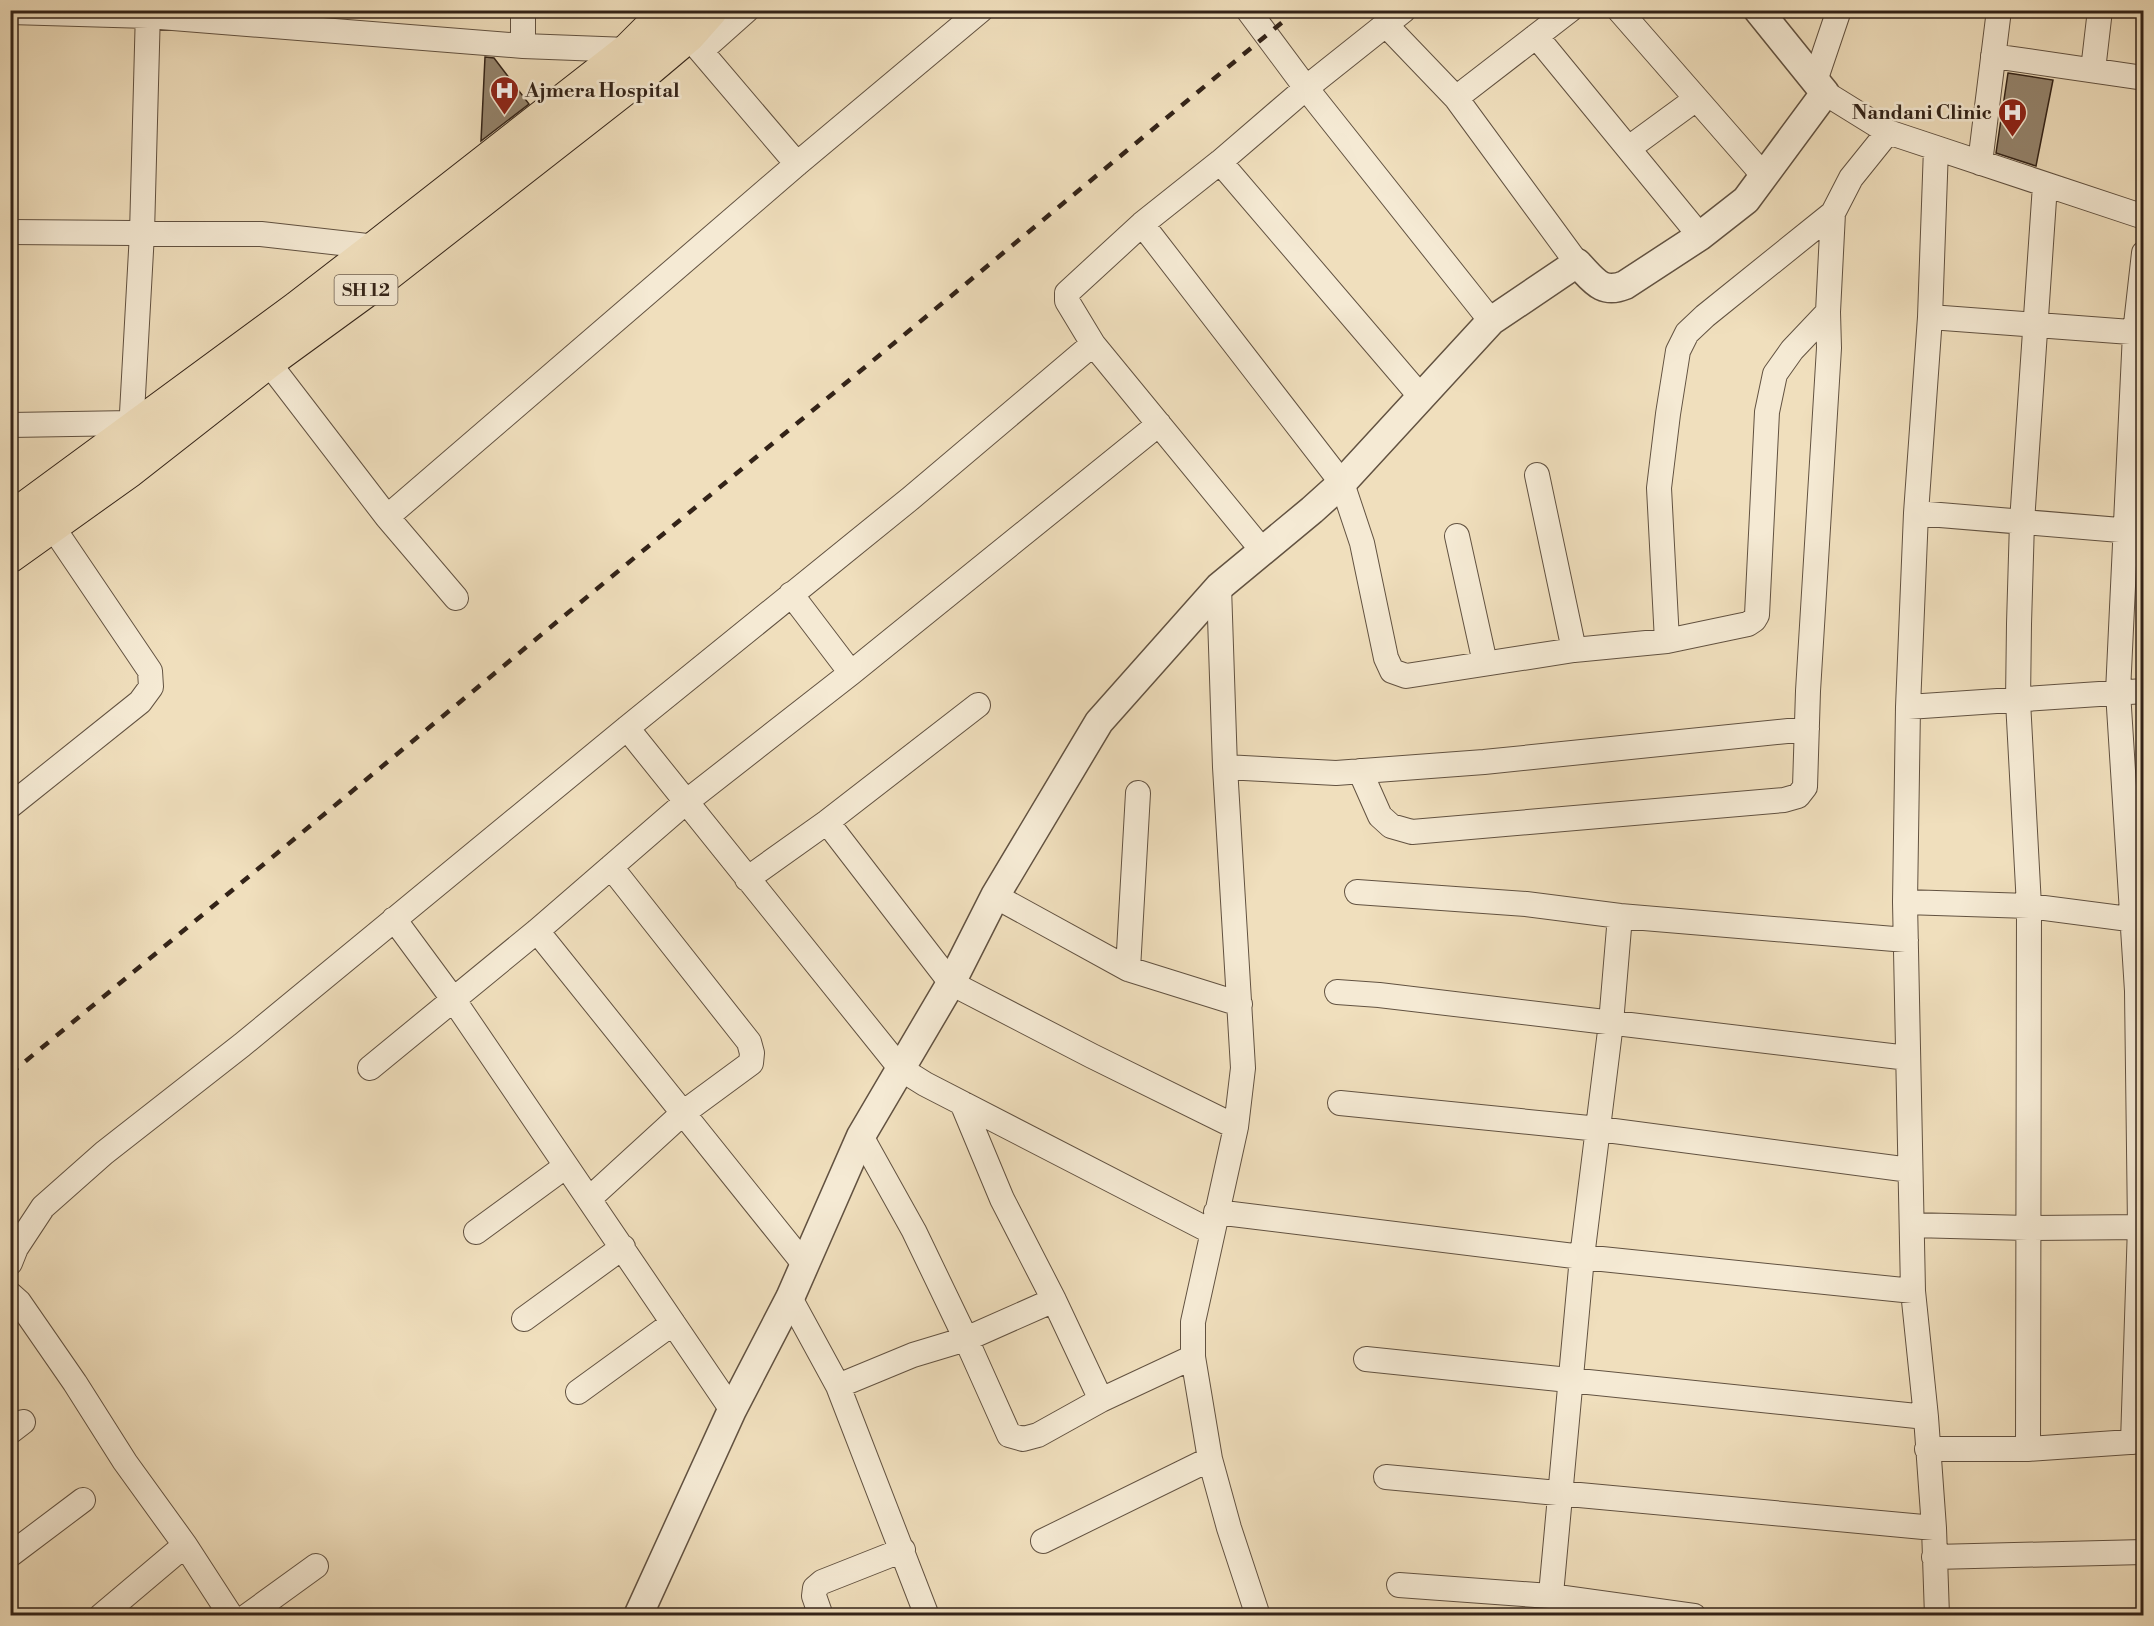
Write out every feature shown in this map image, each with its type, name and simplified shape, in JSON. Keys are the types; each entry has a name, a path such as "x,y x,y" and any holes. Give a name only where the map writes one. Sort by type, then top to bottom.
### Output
{"main road":[{"name":"SH 12","path":"10,519 376,247 628,50 668,10"},
{"name":"SH 12","path":"10,556 129,471 637,80 694,44 711,10"}],"street":[{"path":"523,10 523,46"},
{"path":"747,10 694,44 797,164"},
{"path":"387,517 797,164 981,10"},
{"path":"1248,10 1306,88 1491,321"},
{"path":"1456,98 1570,10"},
{"path":"1619,10 1764,176"},
{"path":"1758,10 1824,91 1882,129 2144,217"},
{"path":"1262,550 1093,344 1067,301 1067,293 1142,224 1220,162 1306,88 1395,18 1577,263 1602,287 1613,290 1625,285 1700,236 1746,200 1824,91 1839,10"},
{"path":"1980,163 1999,10"},
{"path":"2093,70 2100,10"},
{"path":"10,12 148,13 523,46 628,50"},
{"path":"10,424 132,427 142,233 148,13"},
{"path":"1536,36 1700,236"},
{"path":"1993,56 2144,78"},
{"path":"1629,148 1696,99"},
{"path":"1667,640 1659,488 1678,351 1687,333 1705,316 1833,213 1851,178 1882,129"},
{"path":"1936,148 1930,317 1916,513 1908,707 1905,902 1913,1291 1926,1417 1934,1528 1936,1616"},
{"path":"1220,162 1421,397"},
{"path":"2028,1449 2029,906 2018,701 2022,522 2045,185"},
{"path":"1338,772 1391,826 1412,832 1784,800 1798,796 1805,787 1829,348 1828,312 1833,213"},
{"path":"1142,224 1345,494 1362,543 1386,658 1392,671 1406,676 1574,650 1667,640 1748,624 1754,620 1758,615 1767,412 1775,374 1792,350 1828,312"},
{"path":"10,232 261,234 376,247"},
{"path":"1927,1449 2028,1449 2138,1442 2142,1226 2137,990 2138,920 2118,692 2134,595 2139,333 2144,253"},
{"path":"638,1616 732,1410 790,1298 861,1136 951,983 995,896 1098,722 1219,587 1312,510 1345,494 1421,397 1491,321 1577,263"},
{"path":"1930,317 2139,333"},
{"path":"10,1263 16,1248 43,1207 104,1153 242,1046 627,728 911,498 1093,344"},
{"path":"268,362 387,517 456,598"},
{"path":"370,1068 537,931 686,802 851,673 1159,424"},
{"path":"1537,475 1574,650"},
{"path":"1916,513 2135,531"},
{"path":"10,806 140,702 151,687 150,671 52,526"},
{"path":"1457,536 1485,663"},
{"path":"1219,587 1225,767 1243,1068 1236,1127 1193,1322 1193,1357 1210,1459 1229,1528 1258,1616"},
{"path":"791,594 851,673"},
{"path":"1908,707 2144,691"},
{"path":"747,879 827,822 978,705"},
{"path":"627,728 901,1069 925,1084 1214,1222 1258,1216 1582,1257 1913,1291"},
{"path":"1225,767 1338,772 1484,762 1807,729"},
{"path":"1128,969 1138,793"},
{"path":"827,822 951,983 1236,1127"},
{"path":"590,1199 683,1113 751,1064 752,1053 749,1042 610,867"},
{"path":"1357,892 1526,904 1620,916 1906,940"},
{"path":"995,896 1128,969 1240,1004"},
{"path":"1905,902 2029,906 2138,920"},
{"path":"1549,1606 1582,1257 1611,1023 1620,916"},
{"path":"394,919 453,999 732,1410"},
{"path":"537,931 805,1264"},
{"path":"1337,993 1379,995 1908,1058"},
{"path":"962,1102 1002,1199 1054,1300 1101,1400"},
{"path":"1340,1103 1599,1130 1910,1170"},
{"path":"861,1136 914,1231 1009,1435 1023,1439 1038,1436 1101,1400 1193,1357"},
{"path":"476,1232 566,1166"},
{"path":"1912,1225 2028,1228 2142,1226"},
{"path":"524,1319 623,1247"},
{"path":"10,1294 19,1302 75,1383 125,1462 185,1545 231,1616"},
{"path":"790,1298 838,1386 927,1616"},
{"path":"838,1386 913,1355 966,1340 1054,1300"},
{"path":"578,1392 674,1323"},
{"path":"1366,1359 1926,1417"},
{"path":"1043,1541 1210,1459"},
{"path":"1386,1477 1934,1528"},
{"path":"10,1555 83,1500"},
{"path":"101,1616 185,1545"},
{"path":"821,1616 814,1596 815,1588 822,1582 903,1550"},
{"path":"1934,1557 2144,1552"},
{"path":"247,1616 316,1566"},
{"path":"1399,1585 1549,1606 1694,1616"}],"building":[{"path":"485,57 494,58 529,104 481,141"},
{"path":"2008,73 2053,80 2036,166 1996,153"}],"railway":[{"path":"10,1074 1297,10"}],"place":[{"name":"Ajmera Hospital","path":"504,116"},
{"name":"Nandani Clinic","path":"2013,138"}]}
